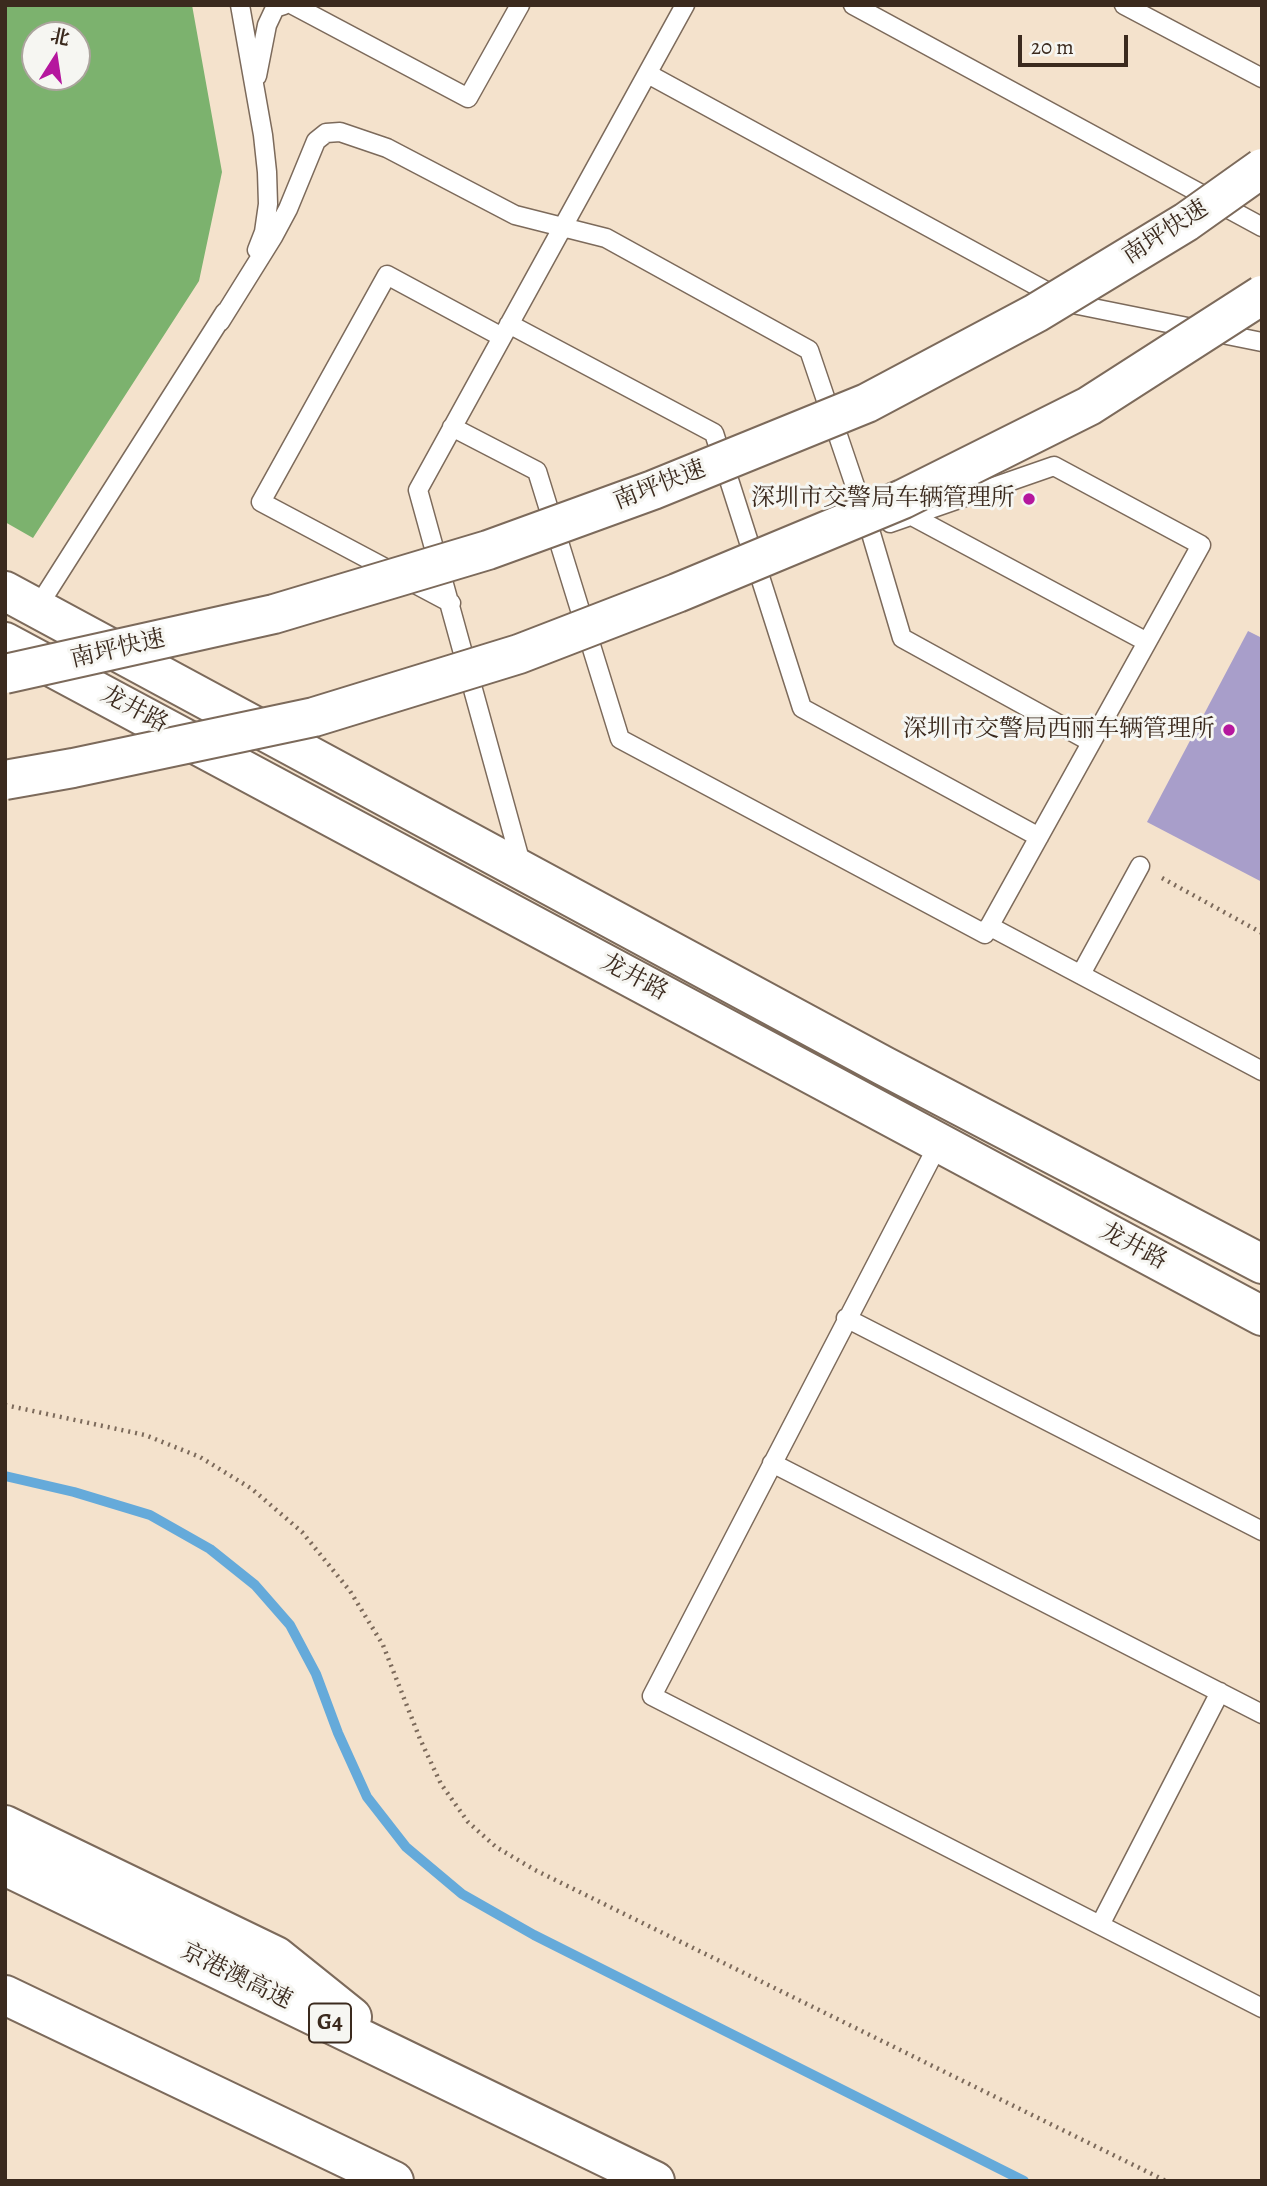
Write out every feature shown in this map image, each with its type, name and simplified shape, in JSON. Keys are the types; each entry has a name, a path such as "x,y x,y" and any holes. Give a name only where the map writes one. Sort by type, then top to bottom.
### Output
{"main road":[{"name":"南坪快速","path":"5,674 274,614 488,550 653,490 892,391 1036,313 1186,222 1262,168"},
{"path":"5,780 314,717 519,654 677,593 903,499 1090,406 1262,295"},
{"name":"龙井路","path":"21,600 884,1066 1262,1264"},
{"name":"龙井路","path":"5,642 1262,1316"},
{"path":"5,1825 276,1956 405,2060"},
{"name":"京港澳高速","path":"5,1866 654,2181"},
{"path":"5,1995 394,2181"}],"lane":[{"path":"219,322 254,258 264,232 268,204 267,172 240,5"},
{"path":"254,87 267,25 275,8 284,5"},
{"path":"293,5 468,98 520,5"},
{"path":"523,872 418,490 685,5"},
{"path":"853,5 1262,227"},
{"path":"1124,5 1262,78"},
{"path":"648,74 1068,303 1262,342"},
{"path":"21,600 219,322 283,218 316,141 326,133 340,132 387,148 515,215 606,238 809,350 870,530 902,638 1091,742"},
{"path":"451,603 261,502 387,275 714,433 802,708 1039,837"},
{"path":"452,427 537,471 620,739 985,934 1201,545 1054,466 870,530"},
{"path":"912,516 1147,642"},
{"path":"1081,974 1140,866"},
{"path":"989,926 1262,1071"},
{"path":"939,1143 652,1696 1262,2008"},
{"path":"846,1318 1262,1531"},
{"path":"772,1463 1262,1714"},
{"path":"1100,1925 1220,1692"}],"path":[{"path":"1140,866 1262,933"},
{"path":"5,1405 145,1435 200,1457 252,1489 302,1532 350,1591 383,1645 441,1784 468,1822 496,1847 535,1870 1166,2181"}],"green space":[{"path":"5,5 192,5 222,172 199,281 33,538 5,522"}],"building":[{"name":"深圳市交警局西丽车辆管理所","path":"1248,631 1262,638 1262,882 1147,822"}],"waterway":[{"path":"5,1476 74,1492 150,1515 210,1549 255,1585 290,1625 316,1674 338,1733 367,1797 406,1847 462,1894 534,1935 1024,2181"}],"place":[{"name":"深圳市交警局车辆管理所","path":"1029,499"},
{"name":"深圳市交警局西丽车辆管理所","path":"1229,730"}]}
